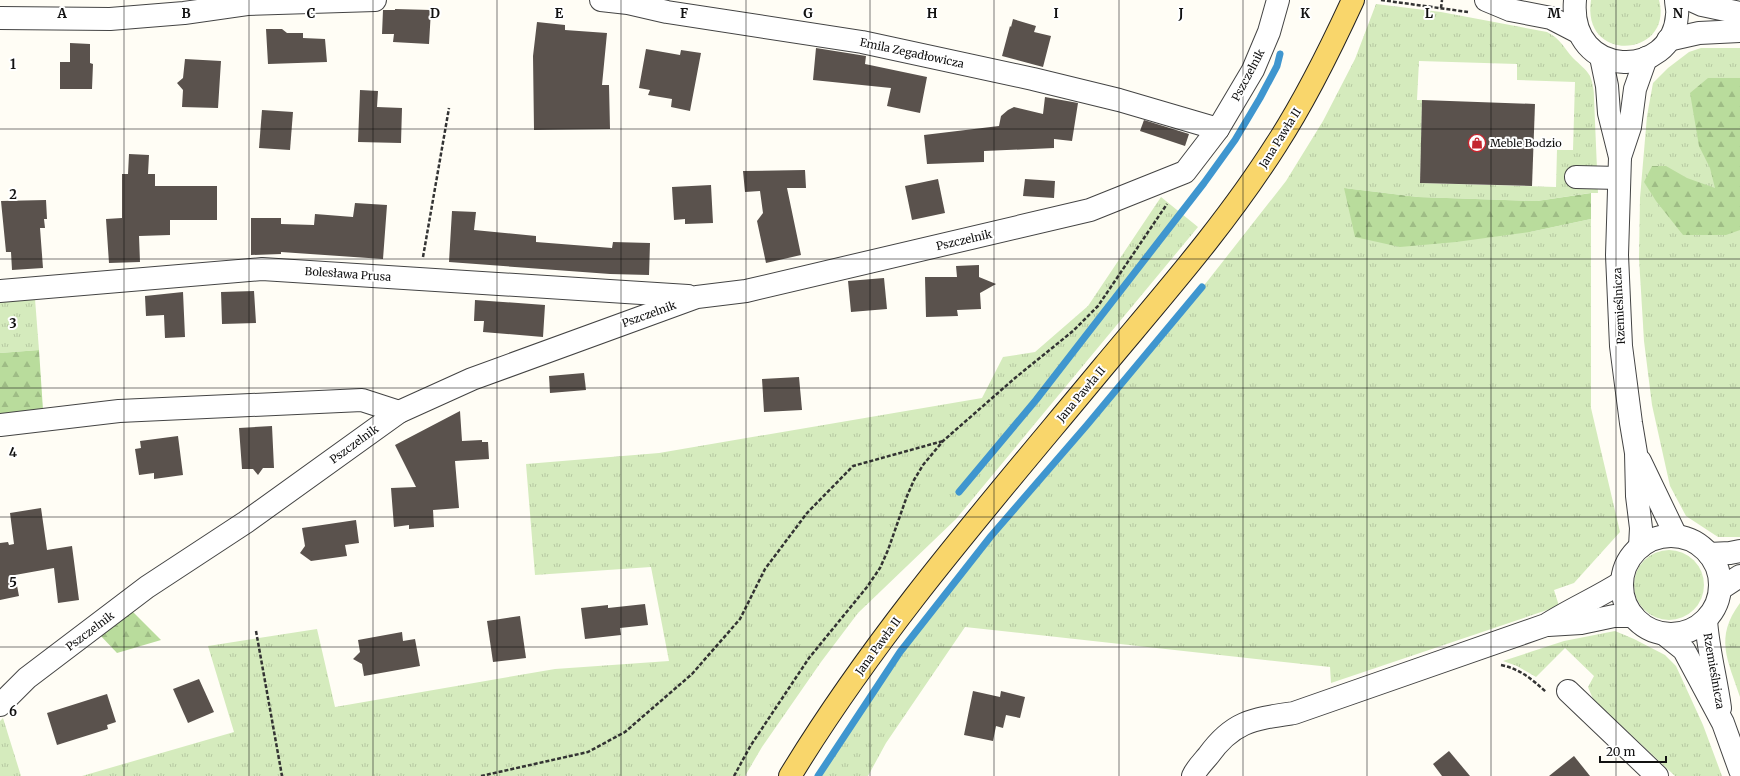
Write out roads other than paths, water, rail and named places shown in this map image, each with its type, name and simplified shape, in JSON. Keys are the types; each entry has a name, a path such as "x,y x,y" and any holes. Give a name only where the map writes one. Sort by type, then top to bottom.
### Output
{"main road":[{"name":"Jana Pawła II","path":"790,776 853,680 900,616 950,552 1220,225 1277,144 1302,103 1334,42 1353,0"}],"street":[{"path":"0,18 110,19 184,13 247,4 375,0"},
{"name":"Emila Zegadłowicza","path":"601,0 628,2 667,12 870,44 1119,100 1218,129"},
{"name":"Pszczelnik","path":"0,705 27,678 147,587 246,522 399,412 472,379 697,297 746,291 1090,210 1185,172 1218,129 1252,70 1269,32 1278,0"},
{"path":"1575,0 1574,15 1578,32 1588,46 1601,57 1618,62 1635,62 1651,56 1664,46 1673,32 1677,16 1676,0"},
{"path":"1691,0 1702,5 1740,13"},
{"path":"1478,6 1510,10 1551,18 1578,32"},
{"path":"1668,40 1699,32 1740,31"},
{"name":"Rzemieślnicza","path":"1601,57 1607,86 1609,113 1620,167"},
{"name":"Rzemieślnicza","path":"1640,547 1641,528 1637,496 1636,453 1621,346 1617,255 1620,167 1630,126 1635,89 1646,58"},
{"path":"1576,177 1620,167"},
{"name":"Bolesława Prusa","path":"0,291 262,269 697,297"},
{"path":"0,425 119,411 362,400 399,412"},
{"name":"Rzemieślnicza","path":"1636,453 1676,536"},
{"path":"1676,536 1695,542 1709,554 1717,567 1720,589 1716,606 1706,620 1686,632 1664,634 1646,628 1633,616 1624,600 1622,582 1627,563 1640,547 1656,538 1676,536"},
{"path":"1709,554 1740,551"},
{"path":"1720,589 1740,576"},
{"path":"1192,775 1220,740 1239,725 1267,717 1294,713 1546,625 1575,607 1592,601 1622,582"},
{"path":"1546,625 1581,623 1614,616 1633,616"},
{"name":"Rzemieślnicza","path":"1706,620 1707,642 1716,676 1723,723"},
{"name":"Rzemieślnicza","path":"1664,634 1684,650 1723,723 1740,770"},
{"path":"0,681 27,678"},
{"path":"1568,691 1657,776"}],"waterway":[{"path":"959,492 1036,400 1204,183 1235,140 1260,98 1277,66 1280,54"},
{"path":"818,776 900,652 991,536 1087,425 1202,287"}],"place":[{"name":"Meble Bodzio","path":"1477,143"}]}
